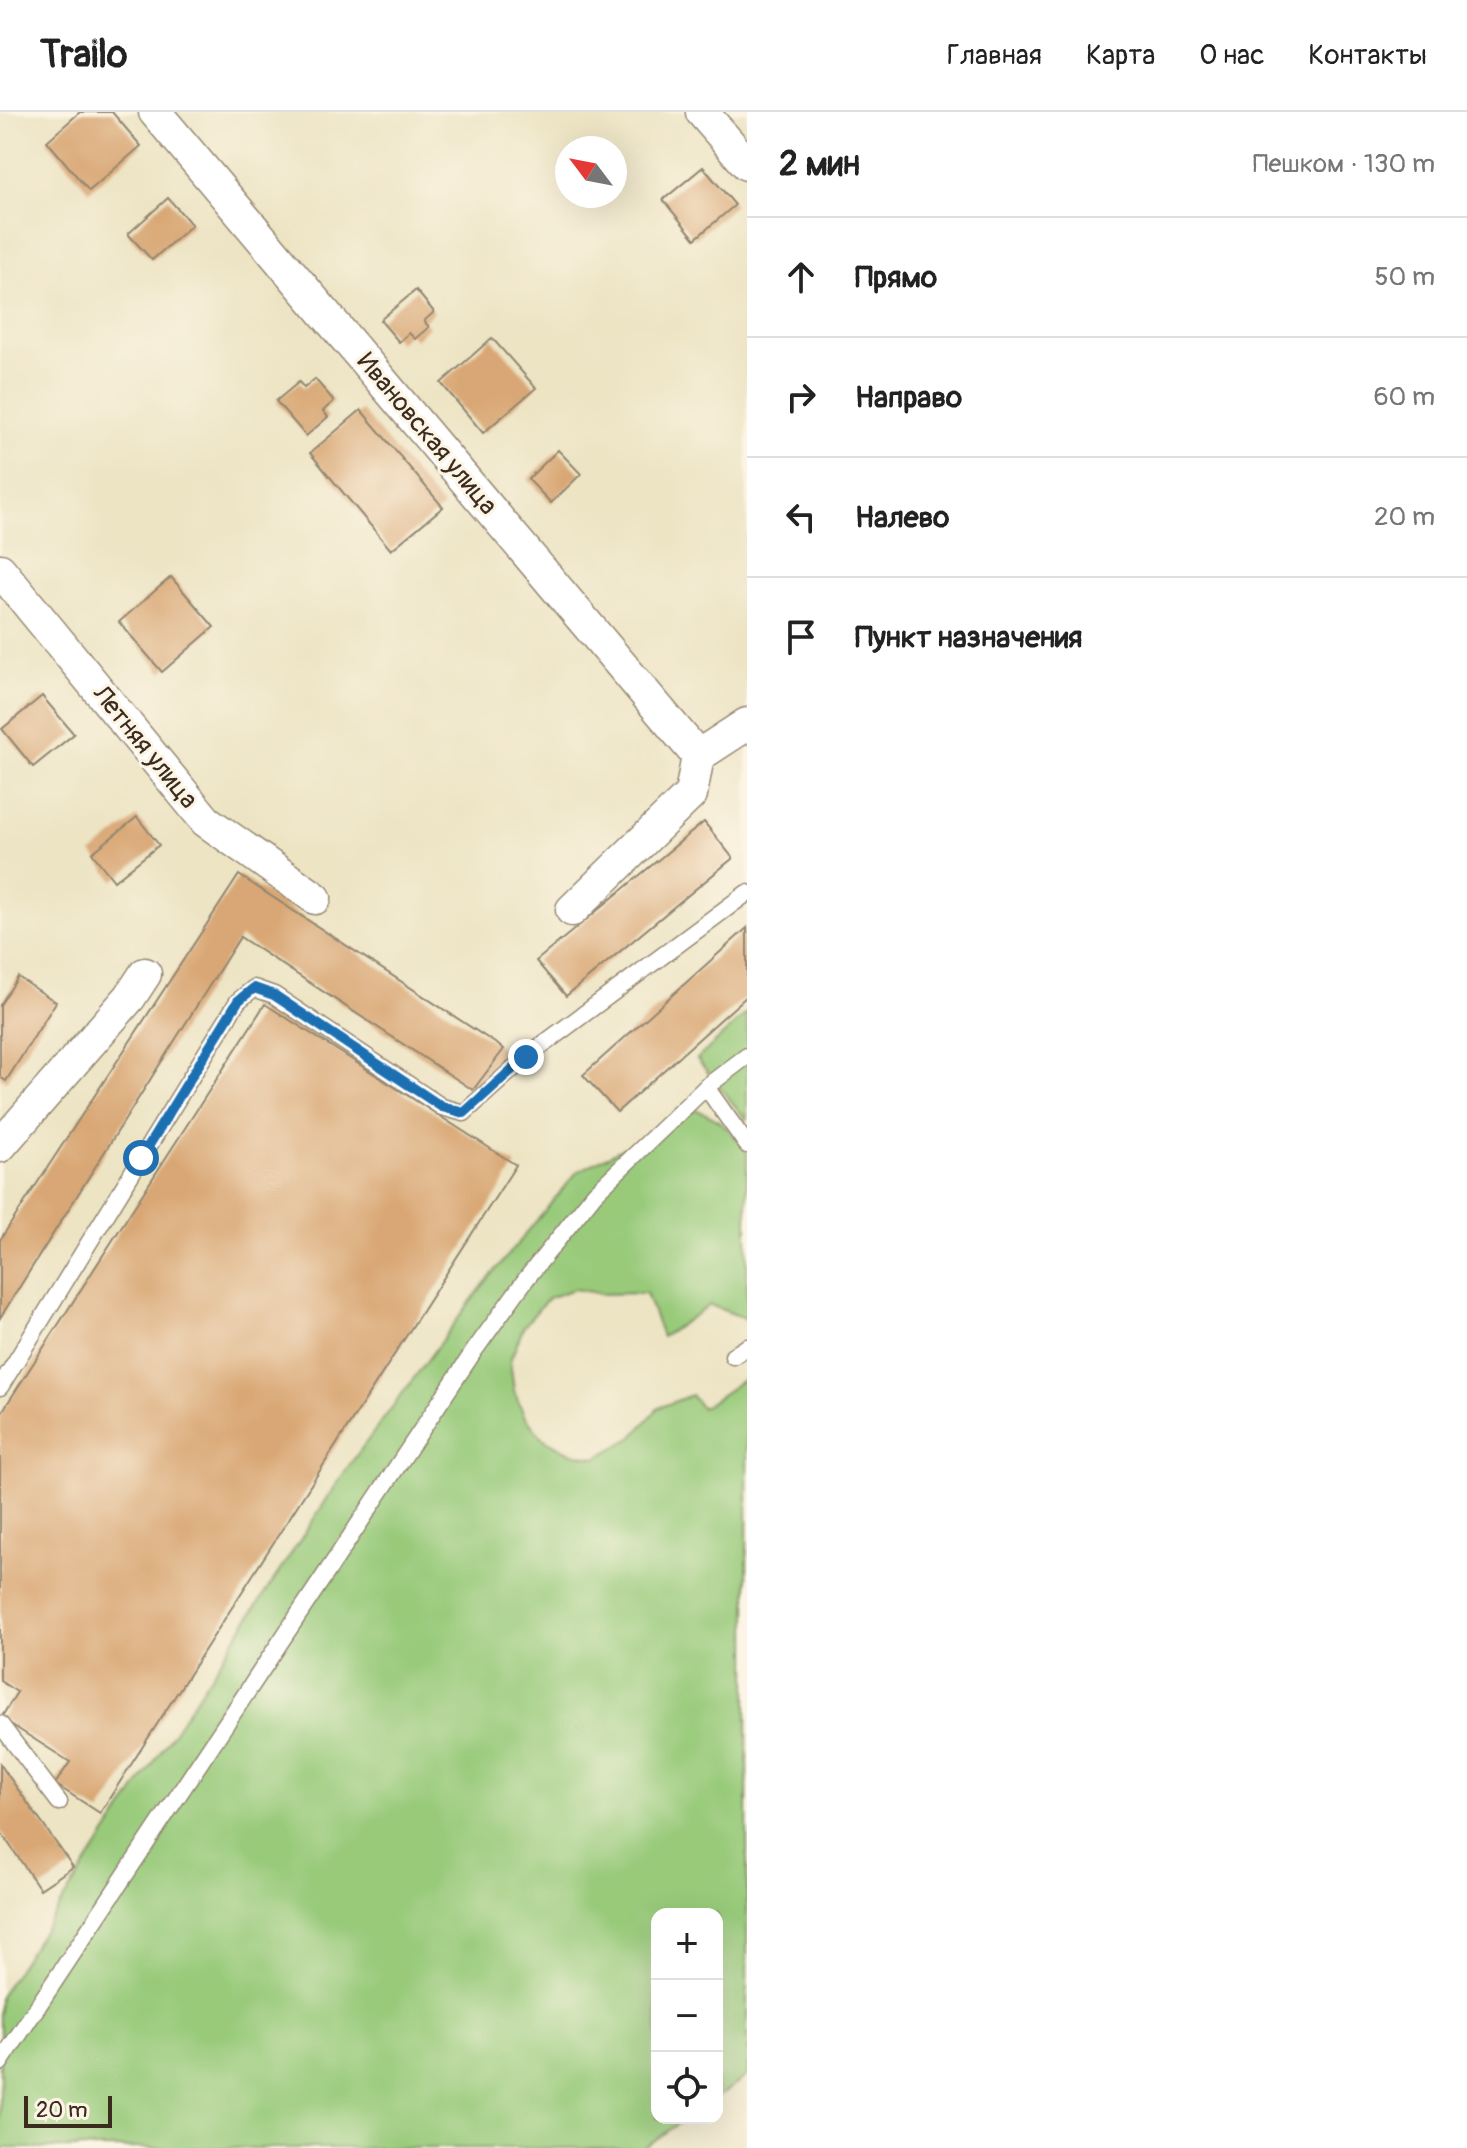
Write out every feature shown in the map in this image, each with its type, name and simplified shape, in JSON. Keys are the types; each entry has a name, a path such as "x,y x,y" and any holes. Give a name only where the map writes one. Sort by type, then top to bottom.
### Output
{"street":[{"name":"Ивановская улица","path":"155,112 698,756"},
{"path":"702,112 747,164"},
{"name":"Летняя улица","path":"0,570 206,821 315,898"},
{"path":"572,910 691,794 698,756 747,724"},
{"path":"0,1146 130,997 145,974"}],"lane":[{"path":"0,1387 238,1001 254,988 274,995 442,1107 464,1113 526,1057 747,893"},
{"path":"0,2063 491,1327 595,1193 706,1087 747,1056"},
{"path":"706,1087 747,1145"},
{"path":"0,1724 59,1802"}],"green space":[{"path":"747,1013 747,1121 697,1059"},
{"path":"696,1110 725,1127 747,1153 747,1319 710,1305 662,1337 646,1293 602,1294 574,1289 548,1298 524,1326 510,1361 514,1391 524,1415 542,1438 568,1452 596,1458 633,1437 658,1408 691,1395 702,1408 747,1377 747,2076 723,2093 723,1908 651,1908 651,2124 677,2124 643,2148 0,2148 0,1996 350,1464 480,1289 577,1172"}],"building":[{"path":"80,112 112,112 141,146 89,191 47,141"},
{"path":"703,167 735,205 695,239 663,200"},
{"path":"168,198 192,225 152,260 128,234"},
{"path":"416,290 434,312 424,321 429,327 415,339 409,333 399,342 380,320"},
{"path":"492,338 536,388 483,433 441,383"},
{"path":"315,379 334,401 323,411 328,417 306,436 276,401 299,382 304,388"},
{"path":"361,410 443,507 391,550 310,453"},
{"path":"558,450 581,474 551,503 528,479"},
{"path":"171,577 214,627 162,672 119,622"},
{"path":"42,696 74,734 33,767 2,729"},
{"path":"137,817 159,845 114,881 92,853"},
{"path":"704,822 733,858 566,996 536,961"},
{"path":"239,875 504,1049 473,1090 240,937 0,1318 0,1240"},
{"path":"747,928 747,996 617,1112 583,1075"},
{"path":"18,977 56,1002 6,1081 0,1077 0,1005"},
{"path":"265,1004 516,1165 100,1813 55,1784 70,1762 1,1718 17,1692 0,1681 0,1415"},
{"path":"0,1764 73,1867 40,1889 0,1831"}],"route":[{"path":"141,1158 238,1001 254,988 274,995 442,1107 464,1113 526,1057"}]}
